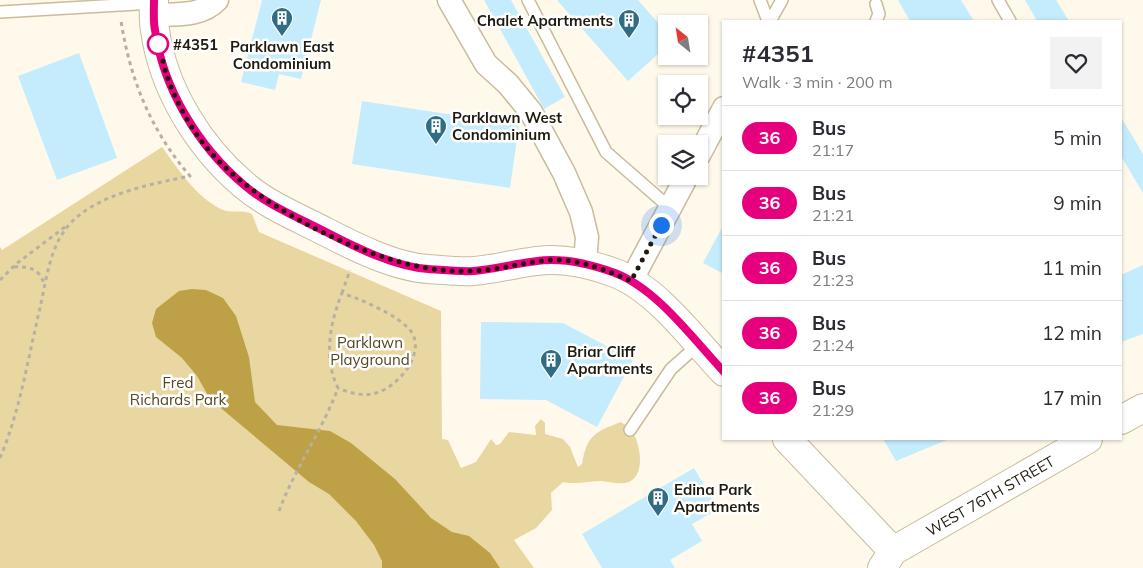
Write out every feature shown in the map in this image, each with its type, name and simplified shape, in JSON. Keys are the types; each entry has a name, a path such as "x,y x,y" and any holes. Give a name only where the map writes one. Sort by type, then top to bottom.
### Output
{"street":[{"path":"217,0 210,8 193,13 154,6 155,30 167,74 186,115 213,154 244,186 284,210 380,257 426,269 472,271 553,260 585,264 631,281 666,310 722,370"},
{"path":"449,0 486,64 508,84 531,112 564,173 581,212 585,228 587,237 585,264"},
{"path":"708,137 722,112"},
{"path":"631,281 682,185"},
{"path":"1122,419 1143,408"},
{"path":"788,440 888,560"},
{"name":"WEST 76TH STREET","path":"888,560 1086,440"}],"lane":[{"path":"528,0 606,152 670,208"},
{"path":"760,0 769,20"},
{"path":"770,20 782,0"},
{"path":"998,0 1009,20"},
{"path":"876,4 879,14 876,20"},
{"path":"0,12 154,6"},
{"path":"630,430 671,369 698,344"}],"path":[{"path":"0,280 14,267 89,210 125,192 190,176"},
{"path":"0,458 16,410 56,247 69,225"},
{"path":"14,267 23,266 35,270 41,276 45,286"},
{"path":"279,511 290,480 327,418 338,388 331,370 330,335 333,316 351,267"},
{"path":"338,388 351,394 375,394 387,388 400,377 410,364 414,350 414,340 410,330 376,308 342,293"}],"green space":[{"name":"Fred Richards Park","path":"162,147 195,190 221,209 252,214 259,232 441,311 442,439 448,440 461,468 476,462 491,439 496,445 500,444 509,432 536,435 535,426 541,419 545,423 545,434 563,439 570,447 578,467 582,464 587,447 594,436 621,422 632,431 638,444 640,466 638,473 629,482 623,483 602,481 563,482 551,493 552,510 536,528 514,540 534,568 0,568 0,247 2,250"}],"shaded area":[{"path":"192,289 206,290 223,298 236,316 249,357 255,402 277,425 330,431 351,443 395,479 431,518 452,532 469,536 490,553 500,568 382,568 382,561 374,545 356,521 329,494 309,482 210,399 197,376 182,358 156,337 152,323 156,309 179,291"}],"building":[{"name":"Parklawn East Condominium","path":"262,0 321,0 301,79 279,74 275,90 241,82"},
{"path":"484,0 511,0 565,97 544,109"},
{"name":"Chalet Apartments","path":"557,0 638,0 658,23 658,54 628,81"},
{"path":"898,0 961,0 973,20 909,20"},
{"path":"1025,0 1056,0 1068,20 1036,20"},
{"path":"79,53 117,158 57,180 18,76"},
{"name":"Parklawn West Condominium","path":"362,101 519,125 510,188 352,164"},
{"path":"1122,119 1143,154 1143,193 1122,158"},
{"path":"722,228 722,273 703,263"},
{"path":"1143,265 1143,334 1122,342 1122,275"},
{"name":"Briar Cliff Apartments","path":"481,322 563,323 633,360 597,427 546,400 480,399"},
{"path":"884,440 947,440 896,461"},
{"name":"Edina Park Apartments","path":"694,468 718,509 692,524 702,541 670,560 675,568 602,568 582,534"}],"bus line":[{"name":"36","path":"154,0 155,30 167,74 186,115 213,154 244,186 284,210 350,244 380,257 426,269 472,271 553,260 585,264 615,274 631,281 666,310 722,370"}],"place":[{"name":"Parklawn East Condominium","path":"282,37"},
{"name":"Chalet Apartments","path":"629,39"},
{"name":"#4351","path":"158,44"},
{"name":"Parklawn West Condominium","path":"436,145"},
{"name":"Briar Cliff Apartments","path":"551,379"},
{"name":"Edina Park Apartments","path":"658,517"}],"route":[{"path":"158,44 167,74 186,115 213,154 244,186 284,210 380,257 426,269 472,271 553,260 585,264 631,281 661,225"}],"park label":[{"name":"Parklawn Playground","path":"370,350"}]}
